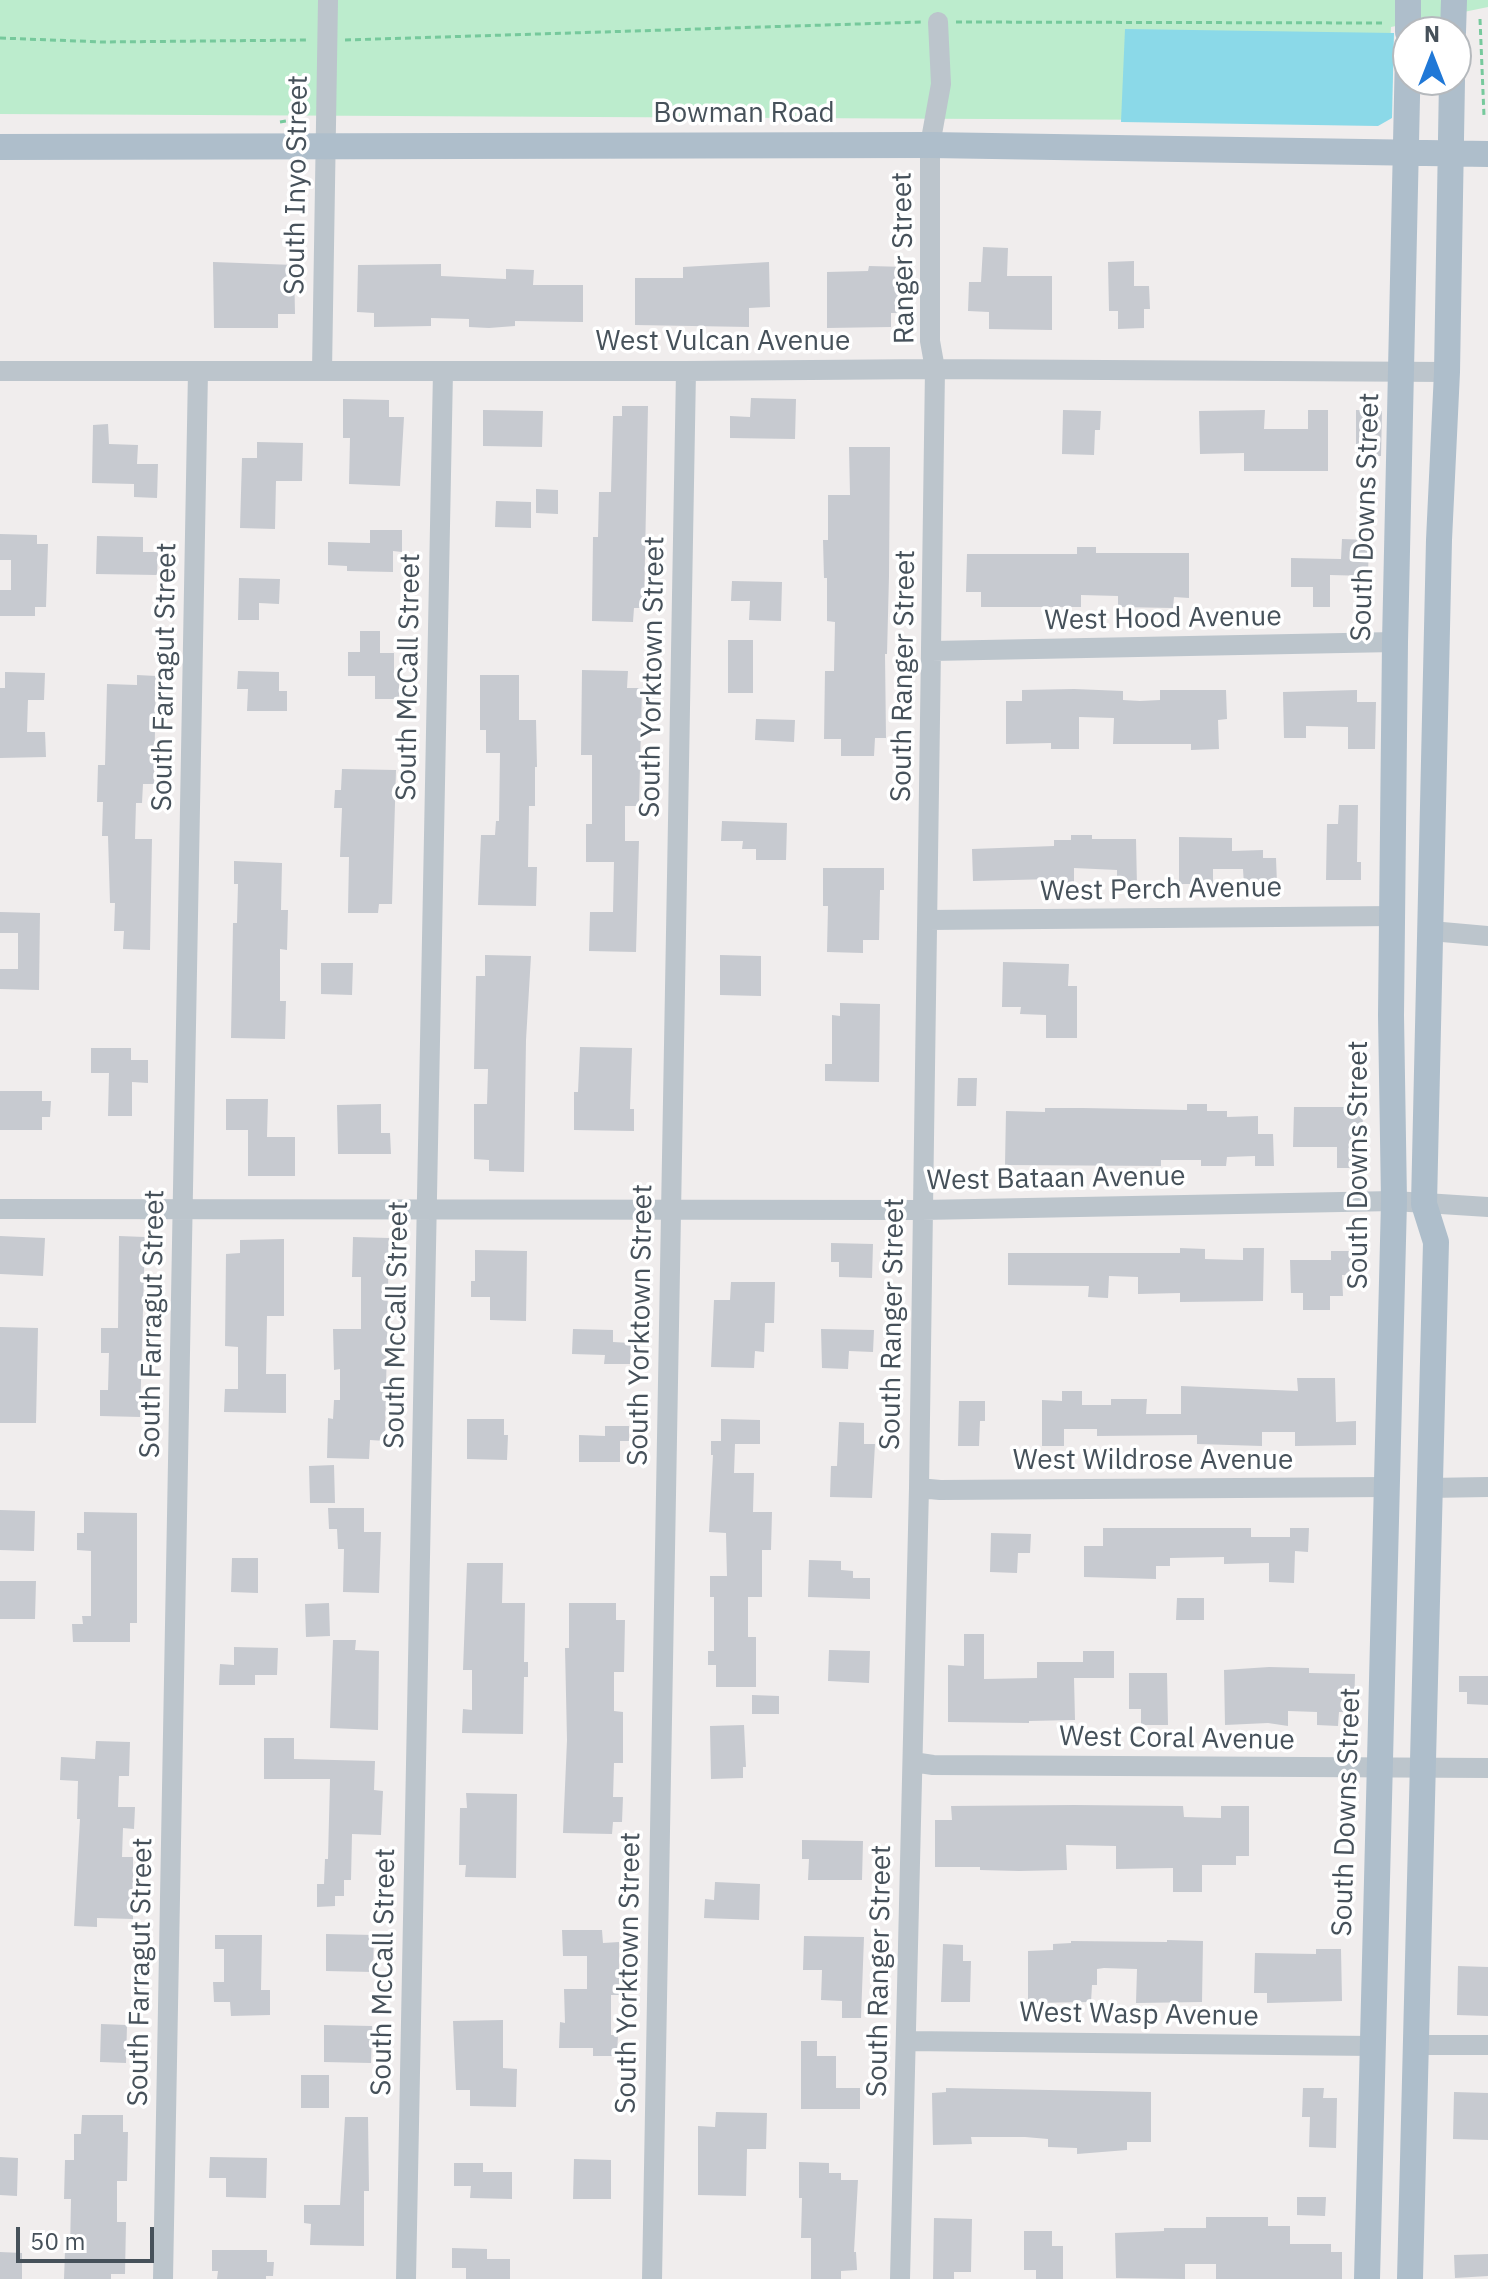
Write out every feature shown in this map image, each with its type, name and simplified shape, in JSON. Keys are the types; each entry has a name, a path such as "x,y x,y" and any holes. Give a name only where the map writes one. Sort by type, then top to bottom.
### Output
{"main road":[{"name":"South Downs Street","path":"1367,2279 1394,1201 1391,1015 1395,642 1407,96"},
{"path":"1410,2279 1436,1242 1424,1204 1452,96"},
{"name":"Bowman Road","path":"0,147 325,149 930,145 1488,154"}],"street":[{"name":"South Inyo Street","path":"322,371 328,0"},
{"name":"Ranger Street","path":"935,369 930,341 930,145 941,84 938,22"},
{"name":"West Vulcan Avenue","path":"0,371 935,369 1447,372"},
{"name":"South Ranger Street","path":"900,2279 919,1488 935,369"},
{"name":"South Farragut Street","path":"163,2279 198,371"},
{"name":"South McCall Street","path":"406,2279 443,371"},
{"name":"South Yorktown Street","path":"652,2279 686,371"},
{"name":"West Hood Avenue","path":"932,651 1395,642"},
{"name":"West Perch Avenue","path":"928,920 1394,916"},
{"path":"1431,931 1488,936"},
{"name":"West Bataan Avenue","path":"0,1209 922,1210 1394,1201 1488,1207"},
{"name":"West Wildrose Avenue","path":"919,1488 1387,1487"},
{"path":"1428,1488 1488,1487"},
{"name":"West Coral Avenue","path":"913,1762 933,1765 1488,1768"},
{"name":"West Wasp Avenue","path":"906,2041 1372,2046"},
{"path":"1416,2045 1488,2045"}],"path":[{"path":"0,38 103,42 328,40 938,22 1392,18"},
{"path":"1480,19 1484,116"},
{"path":"281,122 291,120 308,96"}],"green space":[{"path":"0,0 1488,0 1488,7 1444,16 1392,16 1385,121 0,114"}],"water":[{"path":"1125,29 1392,33 1392,118 1378,126 1121,122"}],"building":[{"path":"983,247 1008,248 1007,276 1052,276 1052,330 989,329 989,312 968,311 969,282 981,282"},
{"path":"1134,261 1134,286 1149,286 1150,309 1144,309 1144,328 1118,329 1118,311 1109,311 1108,262"},
{"path":"213,262 294,265 295,314 278,314 278,328 214,328"},
{"path":"769,262 770,307 749,308 749,327 635,325 635,278 683,278 683,267"},
{"path":"441,264 441,276 506,279 506,269 534,270 533,285 583,285 583,322 515,321 515,326 489,328 469,327 469,319 431,318 431,326 374,327 374,313 357,312 358,265"},
{"path":"869,266 907,267 906,313 891,313 891,327 827,328 827,272 868,271"},
{"path":"751,398 796,399 795,439 730,438 730,416 750,417"},
{"path":"343,399 389,400 389,417 404,417 400,486 349,484 350,438 343,438"},
{"path":"622,406 648,406 644,608 634,608 633,622 592,621 593,537 598,537 599,492 611,492 613,416 622,416"},
{"path":"483,410 543,411 542,447 483,446"},
{"path":"1063,410 1101,411 1100,430 1095,430 1094,455 1062,454"},
{"path":"1265,410 1264,429 1308,429 1308,410 1328,410 1328,471 1244,471 1244,453 1200,454 1199,411"},
{"path":"1356,410 1382,411 1381,456 1356,456"},
{"path":"108,424 109,444 138,445 137,464 158,464 157,498 134,497 134,484 92,483 93,425"},
{"path":"257,442 303,443 302,481 276,481 275,529 240,528 242,458 257,458"},
{"path":"849,447 890,447 886,738 875,738 874,756 841,756 841,739 824,739 825,671 834,671 835,622 827,621 823,540 828,540 828,495 850,495"},
{"path":"536,489 558,490 558,514 536,513"},
{"path":"496,501 531,502 531,528 495,527"},
{"path":"370,530 402,530 402,552 393,551 393,572 347,571 347,566 328,565 328,542 370,543"},
{"path":"0,534 37,535 37,544 48,544 46,607 35,607 35,616 0,616 0,590 11,590 11,560 0,560"},
{"path":"97,536 143,537 143,552 158,552 157,575 96,574"},
{"path":"1342,539 1369,540 1368,576 1330,575 1330,607 1313,607 1313,587 1291,587 1291,558 1341,559"},
{"path":"1077,547 1096,547 1096,553 1189,553 1189,598 1174,597 1173,608 1118,607 1118,596 1081,595 1081,607 981,607 981,592 966,592 967,554 1077,554"},
{"path":"239,578 280,579 279,604 259,603 259,620 238,620"},
{"path":"732,581 782,582 781,621 749,620 750,601 731,601"},
{"path":"360,631 380,631 380,653 394,653 394,673 399,673 399,699 375,699 375,676 348,676 348,652 360,652"},
{"path":"728,640 753,640 753,693 728,693"},
{"path":"582,670 628,671 627,688 642,688 639,806 625,806 625,841 639,841 636,952 589,951 590,912 613,912 614,862 586,862 586,824 592,824 592,755 581,755"},
{"path":"238,671 279,672 279,691 287,691 287,711 247,711 248,689 237,689"},
{"path":"5,672 45,673 44,700 28,700 27,732 45,732 46,757 0,758 0,688 5,688"},
{"path":"137,675 156,676 154,784 143,784 142,803 136,803 135,839 152,839 150,950 123,949 124,931 114,931 115,903 110,903 108,836 102,836 103,802 97,802 98,765 105,765 107,684 137,685"},
{"path":"480,675 519,675 519,720 536,720 535,806 529,806 528,867 537,867 536,906 478,905 481,835 495,835 496,821 499,821 500,753 486,753 486,730 480,730"},
{"path":"1022,690 1123,691 1123,700 1140,701 1160,700 1160,690 1226,690 1227,719 1218,720 1219,749 1191,750 1191,744 1113,744 1114,718 1079,717 1079,749 1051,749 1051,743 1006,744 1006,701 1022,701"},
{"path":"1357,690 1357,702 1376,702 1375,749 1348,749 1348,727 1306,726 1306,738 1284,738 1283,692"},
{"path":"756,719 795,720 794,742 755,740"},
{"path":"342,769 396,770 392,904 379,904 378,913 348,913 349,857 340,857 342,808 334,808 335,790 341,790"},
{"path":"1339,805 1358,805 1357,862 1361,862 1361,880 1326,880 1327,824 1338,824"},
{"path":"722,821 787,823 786,860 756,860 756,849 742,849 743,841 721,841"},
{"path":"1071,835 1092,835 1092,839 1136,839 1137,887 1117,887 1117,870 1074,868 1074,887 1053,886 1053,879 973,881 972,849 1054,846 1054,840 1071,840"},
{"path":"1179,837 1232,838 1232,851 1263,850 1263,858 1276,858 1277,884 1244,885 1243,869 1213,869 1213,884 1179,884"},
{"path":"234,861 282,863 281,910 288,910 287,950 280,949 280,1001 286,1001 285,1039 231,1038 233,923 237,923 238,884 234,884"},
{"path":"823,868 884,868 884,890 880,890 879,940 863,940 863,953 827,952 828,906 823,906"},
{"path":"0,912 40,913 39,990 0,989 0,969 18,969 18,933 0,933"},
{"path":"485,955 531,956 524,1172 489,1171 489,1160 474,1159 474,1104 487,1104 488,1069 474,1069 476,976 485,976"},
{"path":"720,955 761,956 761,996 720,995"},
{"path":"1003,962 1069,964 1068,986 1077,986 1077,1038 1046,1038 1046,1015 1020,1014 1021,1007 1002,1007"},
{"path":"321,963 353,963 352,995 321,994"},
{"path":"840,1003 880,1004 879,1082 825,1081 825,1064 832,1064 832,1015 840,1016"},
{"path":"580,1047 632,1048 630,1109 634,1109 634,1131 574,1130 574,1092 578,1092"},
{"path":"91,1048 131,1048 131,1060 148,1060 148,1083 132,1082 132,1116 108,1116 109,1073 91,1073"},
{"path":"958,1078 977,1078 976,1106 957,1106"},
{"path":"0,1091 42,1091 42,1101 51,1101 50,1117 42,1117 42,1130 0,1130"},
{"path":"226,1099 268,1099 267,1137 295,1137 295,1176 248,1176 248,1130 226,1130"},
{"path":"381,1104 381,1133 390,1133 391,1154 338,1154 337,1105"},
{"path":"1187,1104 1207,1104 1207,1111 1227,1111 1227,1117 1258,1116 1258,1134 1273,1134 1274,1166 1255,1166 1255,1156 1227,1157 1226,1166 1201,1166 1201,1160 1161,1160 1161,1166 1005,1165 1006,1111 1045,1112 1045,1108 1187,1110"},
{"path":"1294,1107 1363,1107 1362,1168 1337,1168 1337,1147 1293,1147"},
{"path":"0,1236 45,1238 43,1276 0,1274"},
{"path":"119,1236 145,1237 140,1417 100,1416 100,1390 108,1390 109,1353 101,1353 101,1328 118,1328"},
{"path":"353,1237 389,1238 385,1441 370,1440 369,1459 327,1458 328,1418 333,1419 334,1400 340,1400 340,1369 334,1370 333,1329 361,1329 361,1277 352,1277"},
{"path":"284,1239 284,1316 267,1316 266,1374 286,1374 286,1413 224,1412 225,1389 238,1389 238,1347 225,1346 226,1254 240,1253 240,1240"},
{"path":"831,1243 873,1244 872,1278 839,1277 839,1262 831,1262"},
{"path":"1180,1248 1205,1249 1205,1259 1243,1260 1243,1248 1264,1248 1263,1301 1180,1302 1180,1293 1138,1294 1138,1277 1109,1276 1108,1298 1088,1297 1089,1286 1008,1285 1008,1253 1180,1253"},
{"path":"475,1250 527,1251 526,1321 490,1320 490,1297 471,1297 471,1281 475,1281"},
{"path":"1331,1251 1360,1251 1360,1275 1342,1275 1343,1296 1330,1296 1330,1310 1303,1310 1303,1293 1291,1293 1290,1260 1331,1260"},
{"path":"731,1282 775,1282 774,1323 765,1323 764,1352 755,1351 754,1368 711,1367 714,1300 730,1300"},
{"path":"0,1327 38,1328 36,1423 0,1423"},
{"path":"573,1329 613,1330 613,1342 631,1343 630,1364 604,1364 605,1355 572,1354"},
{"path":"821,1329 874,1330 873,1352 849,1351 848,1369 822,1368"},
{"path":"1297,1378 1335,1378 1336,1422 1356,1421 1356,1445 1295,1446 1295,1432 1262,1432 1262,1446 1197,1444 1197,1435 1097,1436 1097,1429 1064,1429 1064,1446 1042,1446 1042,1400 1062,1401 1062,1391 1082,1391 1082,1405 1111,1405 1111,1399 1147,1399 1146,1414 1181,1414 1181,1386 1298,1391"},
{"path":"959,1401 985,1401 985,1421 980,1421 979,1446 958,1446"},
{"path":"467,1419 504,1419 504,1435 508,1435 507,1460 467,1459"},
{"path":"721,1419 760,1420 760,1444 735,1444 734,1473 754,1473 753,1512 772,1512 771,1550 762,1550 762,1597 748,1597 748,1637 756,1637 756,1687 716,1687 716,1665 708,1665 708,1651 714,1651 714,1597 710,1597 710,1576 727,1576 726,1533 709,1532 711,1441 721,1441"},
{"path":"839,1422 864,1423 864,1444 875,1444 872,1498 830,1497 831,1466 837,1466"},
{"path":"605,1426 629,1426 629,1441 620,1441 620,1462 579,1462 579,1435 605,1436"},
{"path":"334,1465 335,1503 310,1503 309,1466"},
{"path":"328,1508 364,1508 364,1532 381,1532 379,1593 343,1592 344,1549 338,1549 337,1529 329,1529"},
{"path":"0,1510 35,1511 34,1551 0,1550"},
{"path":"84,1512 137,1513 137,1623 130,1623 130,1642 73,1642 72,1624 83,1624 82,1616 91,1616 91,1551 77,1550 77,1533 84,1533"},
{"path":"1103,1528 1251,1528 1251,1537 1290,1537 1290,1528 1309,1528 1308,1552 1295,1551 1294,1583 1269,1582 1269,1563 1224,1564 1224,1557 1170,1558 1170,1566 1156,1566 1156,1579 1084,1577 1084,1546 1103,1546"},
{"path":"991,1533 1031,1534 1030,1553 1018,1553 1017,1573 990,1572"},
{"path":"232,1558 258,1558 258,1593 231,1592"},
{"path":"809,1560 841,1561 841,1570 853,1571 853,1578 870,1578 870,1599 808,1597"},
{"path":"467,1563 503,1563 502,1603 525,1603 524,1662 528,1662 528,1677 524,1677 523,1734 462,1733 463,1709 472,1710 472,1670 463,1670"},
{"path":"0,1581 36,1581 35,1619 0,1619"},
{"path":"1177,1598 1204,1598 1204,1620 1176,1620"},
{"path":"329,1603 330,1636 306,1637 305,1604"},
{"path":"569,1603 616,1603 616,1620 625,1620 624,1672 614,1672 614,1711 623,1712 623,1763 614,1763 613,1797 623,1797 622,1822 613,1822 612,1834 563,1833 567,1740 565,1648 569,1648"},
{"path":"964,1634 984,1634 984,1679 1037,1678 1037,1662 1083,1662 1083,1651 1114,1651 1114,1678 1074,1678 1075,1720 948,1722 948,1665 964,1666"},
{"path":"333,1640 356,1640 355,1650 379,1651 378,1730 330,1728"},
{"path":"234,1647 278,1648 277,1675 255,1675 255,1685 219,1685 220,1664 234,1665"},
{"path":"829,1650 870,1651 869,1683 828,1681"},
{"path":"1309,1668 1309,1673 1355,1674 1354,1712 1339,1712 1338,1726 1317,1725 1317,1712 1288,1711 1288,1726 1268,1723 1225,1725 1224,1670"},
{"path":"1129,1673 1167,1673 1168,1725 1141,1725 1141,1709 1129,1709"},
{"path":"1459,1676 1488,1676 1488,1705 1467,1704 1467,1692 1459,1692"},
{"path":"752,1695 779,1696 779,1714 752,1714"},
{"path":"744,1725 746,1767 743,1767 743,1778 711,1779 710,1726"},
{"path":"264,1738 294,1738 294,1759 375,1761 374,1790 383,1791 381,1835 352,1834 351,1880 344,1880 344,1896 335,1896 335,1906 317,1907 317,1884 324,1884 325,1859 328,1859 330,1779 264,1779"},
{"path":"96,1741 130,1742 129,1776 119,1776 118,1807 135,1807 134,1829 123,1828 122,1857 133,1857 133,1919 97,1918 97,1927 74,1926 80,1819 77,1819 78,1781 60,1780 61,1757 95,1759"},
{"path":"466,1793 517,1794 516,1878 465,1877 466,1865 459,1865 460,1808 467,1808"},
{"path":"951,1806 1183,1806 1184,1817 1221,1818 1221,1806 1249,1806 1249,1856 1236,1856 1236,1865 1202,1865 1202,1892 1173,1892 1173,1868 1116,1869 1116,1846 1066,1845 1067,1870 935,1867 935,1820 952,1820"},
{"path":"802,1840 863,1841 862,1880 808,1880 809,1859 802,1859"},
{"path":"715,1882 760,1884 759,1920 704,1918 705,1899 714,1900"},
{"path":"562,1930 602,1930 603,1943 619,1942 619,1995 611,1995 611,2035 618,2035 617,2056 593,2056 593,2048 559,2048 560,2022 565,2023 564,1989 587,1989 587,1956 563,1956"},
{"path":"326,1934 374,1935 373,1972 326,1971"},
{"path":"215,1935 262,1935 261,1990 270,1990 270,2015 231,2016 230,2002 214,2002 213,1982 224,1982 224,1949 215,1949"},
{"path":"804,1936 864,1937 861,2018 842,2018 842,2001 821,2000 822,1970 803,1970"},
{"path":"1071,1941 1203,1941 1202,2002 1136,2003 1137,1969 1104,1968 1097,1969 1097,1985 1092,1985 1091,2002 1028,2003 1028,1951 1053,1950 1053,1944"},
{"path":"943,1944 963,1945 963,1961 971,1961 970,2002 941,2002"},
{"path":"1316,1949 1341,1949 1342,2001 1267,2003 1267,1993 1254,1993 1255,1953 1316,1954"},
{"path":"1458,1966 1488,1967 1488,2016 1457,2015"},
{"path":"503,2020 503,2068 517,2069 516,2107 470,2106 470,2090 456,2090 453,2021"},
{"path":"101,2024 127,2025 126,2063 100,2062"},
{"path":"324,2025 372,2026 371,2063 324,2062"},
{"path":"801,2041 817,2041 817,2056 836,2056 836,2088 860,2088 860,2109 801,2109"},
{"path":"301,2075 329,2075 329,2108 301,2108"},
{"path":"946,2088 1151,2092 1151,2142 1127,2142 1127,2150 1077,2154 1077,2148 1048,2147 1048,2139 1025,2137 971,2137 972,2144 933,2145 932,2093 946,2092"},
{"path":"1303,2088 1324,2088 1323,2098 1337,2098 1336,2148 1309,2147 1310,2117 1302,2117"},
{"path":"1454,2092 1488,2093 1488,2140 1453,2139"},
{"path":"716,2112 767,2113 766,2149 747,2149 746,2196 698,2195 698,2126 715,2127"},
{"path":"82,2115 123,2115 123,2132 128,2132 127,2181 117,2181 117,2222 126,2222 125,2274 111,2274 111,2279 64,2279 65,2251 70,2251 71,2199 64,2199 65,2160 74,2160 74,2134 81,2134"},
{"path":"345,2117 368,2117 369,2191 364,2191 364,2246 310,2245 311,2224 304,2223 304,2205 340,2205"},
{"path":"0,2157 18,2158 17,2196 0,2195"},
{"path":"210,2157 267,2158 266,2198 226,2197 226,2178 209,2178"},
{"path":"574,2159 611,2160 611,2199 573,2199"},
{"path":"799,2162 829,2163 829,2173 841,2173 841,2180 858,2180 854,2252 857,2270 841,2271 841,2279 811,2279 811,2238 801,2238"},
{"path":"454,2163 483,2163 483,2172 512,2172 512,2199 470,2198 471,2186 454,2186"},
{"path":"1297,2197 1326,2197 1325,2216 1297,2215"},
{"path":"1206,2217 1268,2217 1268,2226 1290,2226 1290,2244 1331,2244 1331,2252 1342,2252 1342,2279 1216,2279 1216,2264 1185,2264 1185,2279 1116,2278 1115,2233 1206,2228"},
{"path":"934,2218 972,2219 971,2272 954,2272 954,2279 933,2279"},
{"path":"1024,2231 1052,2231 1052,2246 1063,2246 1063,2279 1036,2279 1036,2270 1024,2270"},
{"path":"452,2248 487,2249 487,2259 510,2259 510,2279 466,2279 466,2268 452,2268"},
{"path":"212,2250 267,2250 267,2262 274,2262 273,2276 266,2276 266,2279 217,2279 218,2271 212,2271"},
{"path":"0,2252 22,2253 22,2279 0,2279"},
{"path":"1488,2254 1488,2276 1455,2278 1454,2255"}]}
